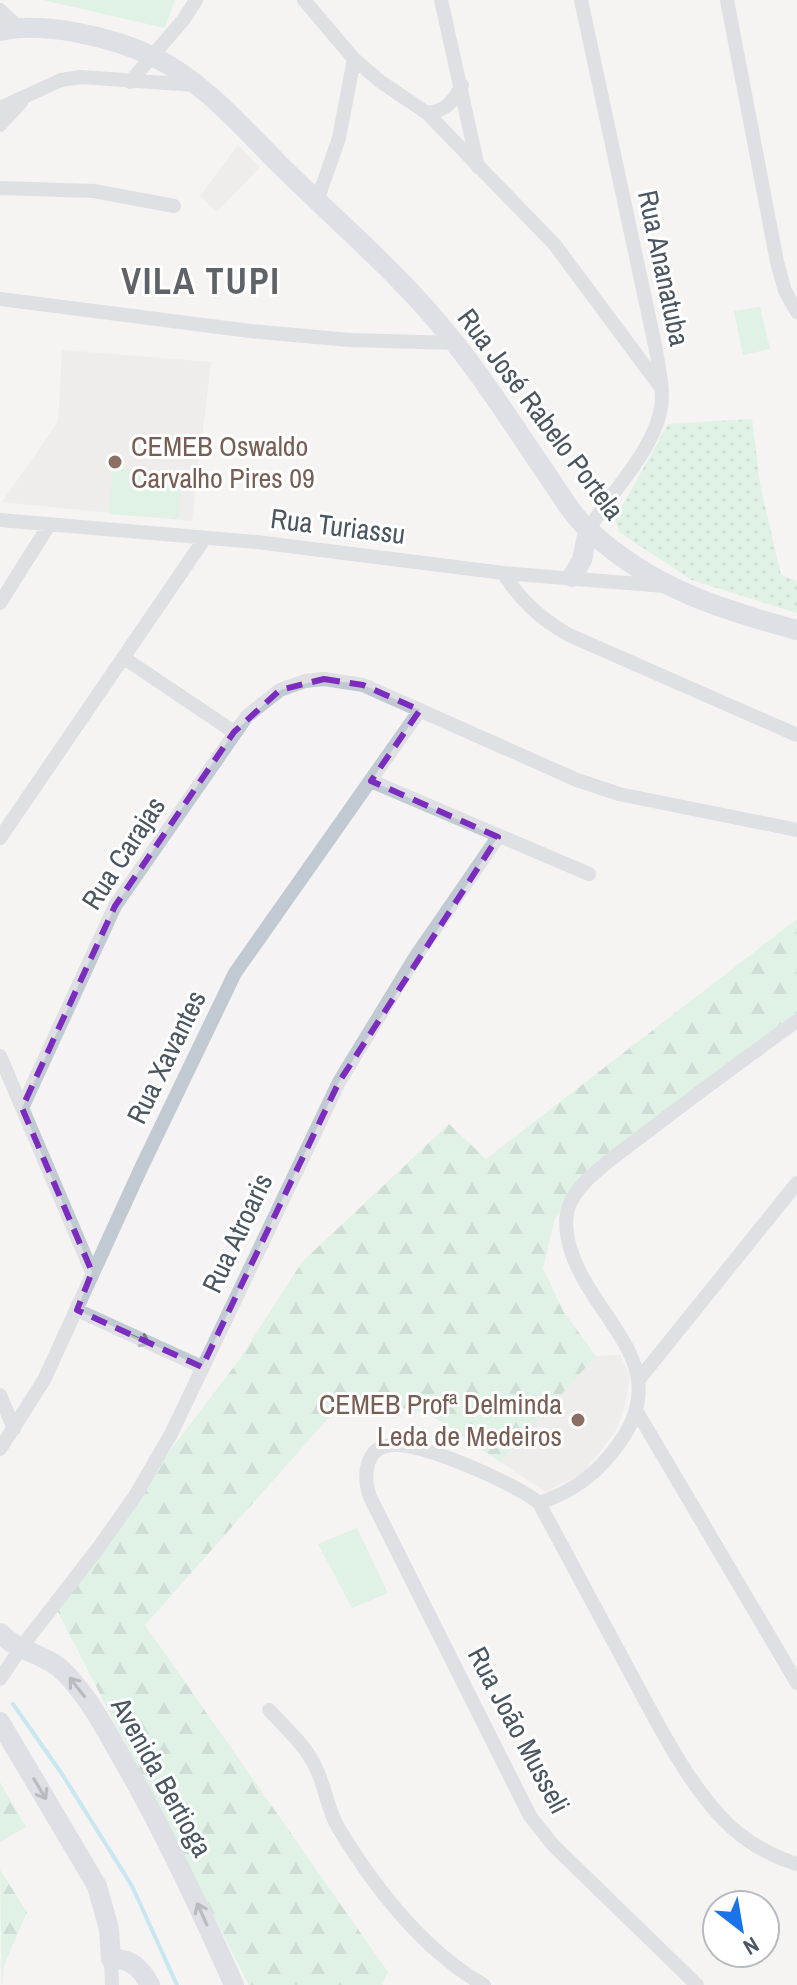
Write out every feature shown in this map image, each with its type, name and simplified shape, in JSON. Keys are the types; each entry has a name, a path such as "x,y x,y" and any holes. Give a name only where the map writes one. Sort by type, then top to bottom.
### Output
{"street":[{"path":"130,82 184,19 196,0"},
{"path":"304,0 354,59 381,82 427,113 555,245 661,389"},
{"path":"441,0 478,167"},
{"name":"Rua Ananatuba","path":"581,0 656,350 661,389 661,411 649,438 588,531"},
{"path":"727,0 777,262 785,291 797,312"},
{"path":"0,10 9,29"},
{"name":"Rua José Rabelo Portela","path":"9,29 45,28 79,33 153,57 195,85 243,126 424,307 455,343 588,531 626,560 669,586 720,608 797,630"},
{"path":"317,201 339,138 354,59"},
{"path":"0,108 61,80 195,85"},
{"path":"427,113 449,105 462,85"},
{"path":"0,125 28,95"},
{"path":"0,188 94,191 174,206"},
{"path":"0,299 250,331 350,340 455,343"},
{"name":"Rua Turiassu","path":"0,520 257,542 503,573 669,586"},
{"path":"0,603 49,525"},
{"path":"572,577 582,560 588,531"},
{"path":"0,838 205,538"},
{"path":"503,573 527,605 546,622 569,635 797,735"},
{"path":"124,658 234,732"},
{"name":"Rua Carajas","path":"22,1108 115,906 234,732 262,702 280,690 305,681 324,679 363,685 420,710"},
{"path":"420,710 577,780 619,794 797,830"},
{"name":"Rua Xavantes","path":"0,1449 44,1380 92,1272 235,973 420,710"},
{"path":"371,781 589,874"},
{"name":"Rua Atroaris","path":"0,1679 135,1496 171,1434 339,1082 416,956 498,837"},
{"path":"797,1021 620,1153 587,1180 569,1207 568,1239 584,1283 633,1357 640,1378 636,1410 626,1433 598,1470 571,1490 539,1503 664,1734 696,1786 741,1836 767,1853 797,1864"},
{"path":"0,1056 92,1272"},
{"path":"640,1378 797,1183"},
{"path":"77,1310 202,1367"},
{"path":"0,1395 14,1429"},
{"path":"636,1410 797,1683"},
{"name":"Rua João Musseli","path":"539,1503 525,1491 499,1478 405,1445 385,1446 371,1455 365,1476 370,1497 502,1766 530,1816 553,1845 697,1985"},
{"name":"Avenida Bertioga","path":"0,1633 20,1649 46,1657 58,1665 93,1708 183,1870 234,1985"},
{"path":"269,1710 308,1754 320,1776 325,1799 338,1828 391,1900 423,1940 443,1958 484,1985"},
{"path":"0,1722 97,1886 109,1929 112,1985"},
{"path":"111,1959 131,1962 140,1969 150,1985"}],"highlighted area":[{"path":"324,679 363,685 420,710 371,781 498,837 339,1082 202,1367 77,1310 92,1272 22,1108 115,906 234,732 280,690"}],"shaded area":[{"path":"238,145 260,167 217,212 200,196"},
{"name":"CEMEB Oswaldo Carvalho Pires 09","path":"62,350 211,362 192,521 2,502 58,422"},
{"name":"CEMEB Profª Delminda Leda de Medeiros","path":"620,1355 630,1376 624,1409 615,1432 583,1473 546,1492 500,1462 596,1356"}],"green space":[{"path":"43,0 175,0 165,28"},
{"path":"760,307 770,349 743,355 734,311"},
{"path":"752,419 760,484 781,575 797,581 797,613 692,580 619,532 615,519 668,424"},
{"path":"113,468 182,472 178,519 109,514"},
{"path":"797,919 797,1025 576,1194 555,1218 543,1268 563,1311 596,1356 500,1462 431,1415 349,1395 145,1625 388,1972 382,1985 249,1985 54,1604 239,1360 302,1262 449,1124 486,1159"},
{"path":"357,1528 388,1593 352,1608 318,1544"},
{"path":"0,1782 26,1827 0,1842"},
{"path":"0,1870 27,1912 4,1965 2,1985"}],"waterway":[{"path":"13,1704 62,1774 132,1886 177,1985"}],"place":[{"name":"CEMEB Oswaldo Carvalho Pires 09","path":"115,462"},
{"name":"CEMEB Profª Delminda Leda de Medeiros","path":"578,1420"}],"district":[{"name":"VILA TUPI","path":"201,281"}]}
